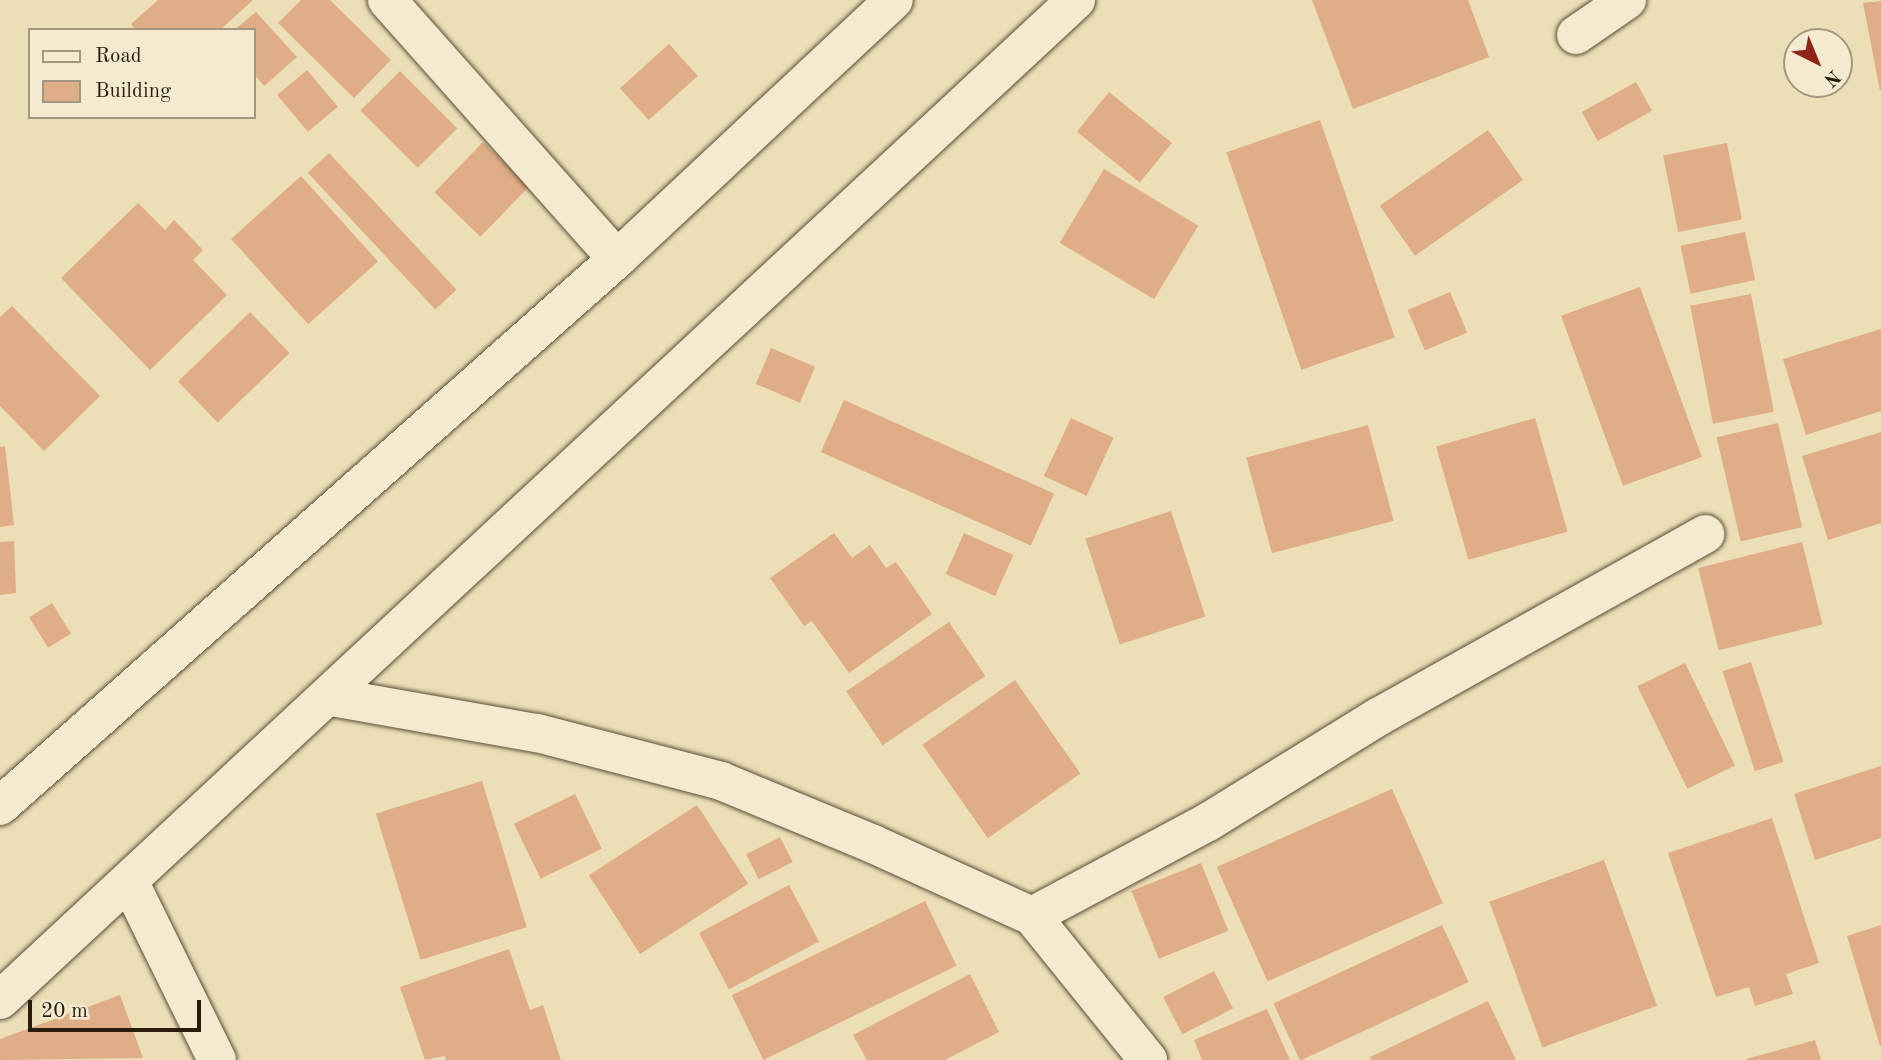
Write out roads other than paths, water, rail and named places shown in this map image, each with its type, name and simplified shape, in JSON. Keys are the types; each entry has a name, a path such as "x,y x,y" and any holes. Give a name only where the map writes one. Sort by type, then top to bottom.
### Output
{"street":[{"path":"387,0 617,259"},
{"path":"0,806 617,259 894,0"},
{"path":"0,1000 332,697 1076,0"},
{"path":"1576,35 1627,0"},
{"path":"1032,916 1208,822 1378,717 1705,534"},
{"path":"332,697 537,733 721,781 1032,916 1148,1060"},
{"path":"130,883 217,1060"}]}
